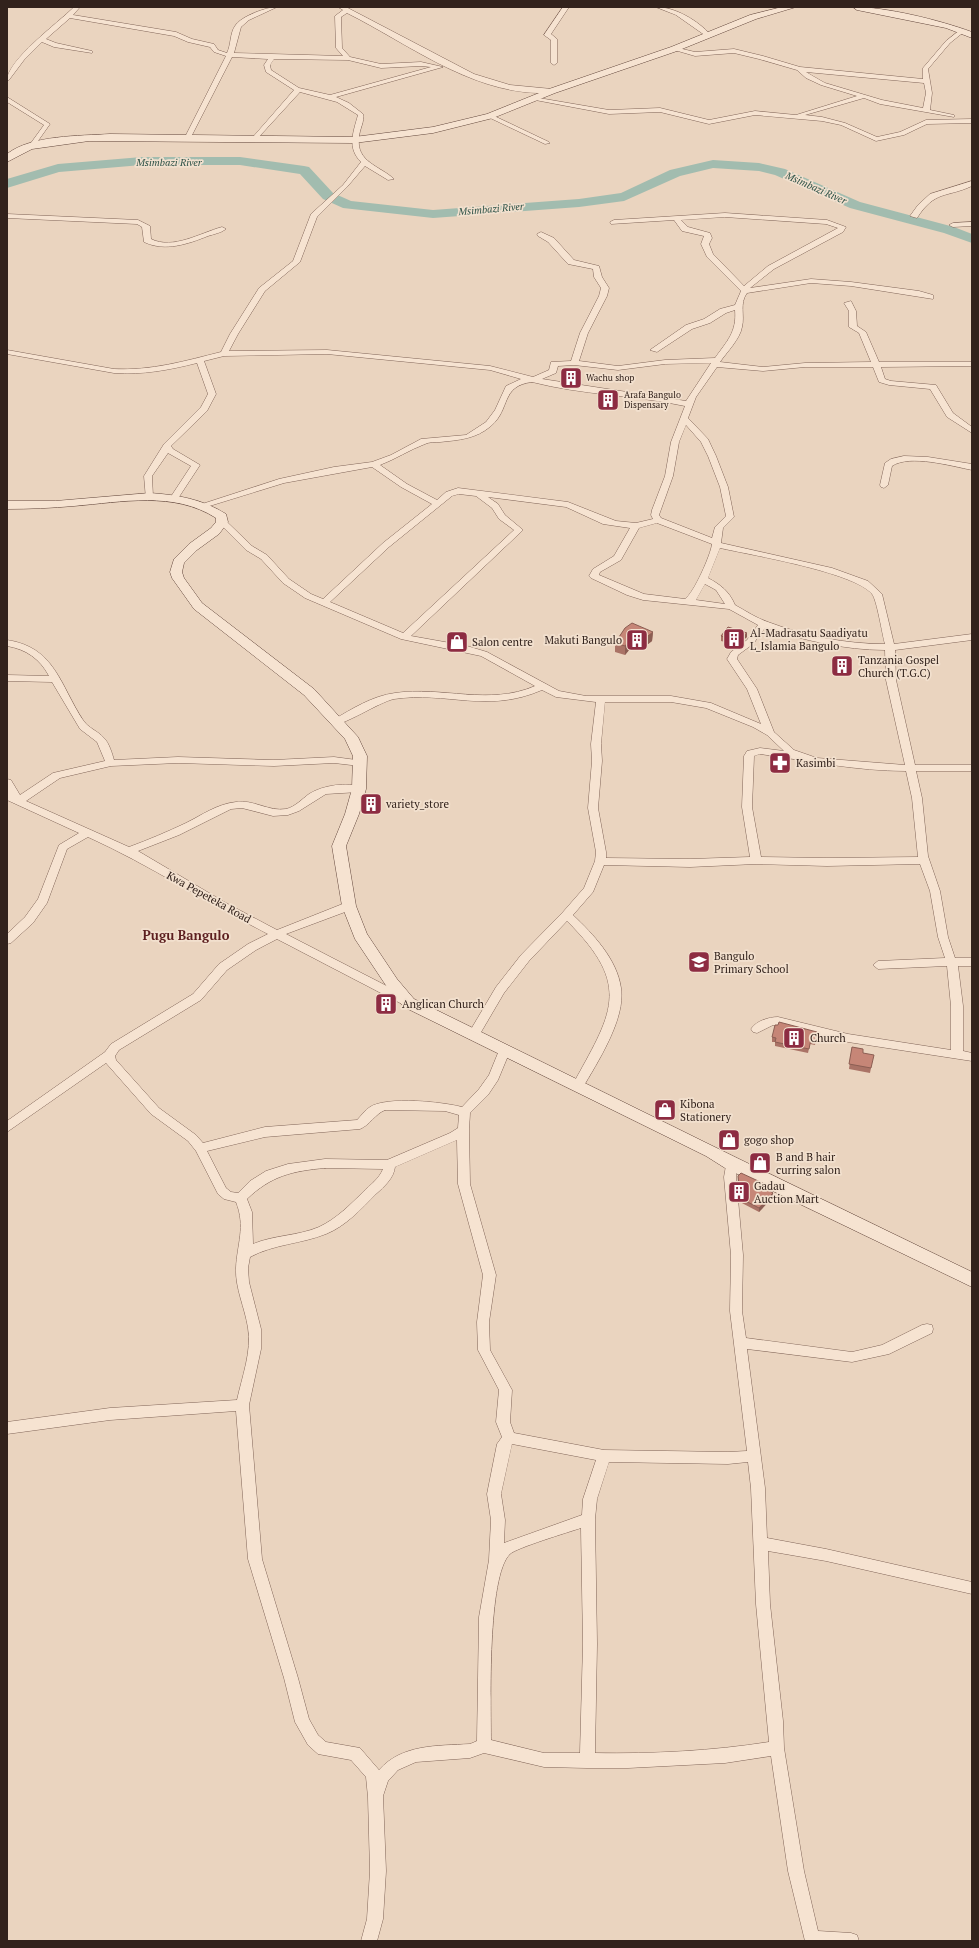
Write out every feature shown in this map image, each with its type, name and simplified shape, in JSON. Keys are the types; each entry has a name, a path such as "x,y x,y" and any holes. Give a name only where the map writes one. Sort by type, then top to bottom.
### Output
{"street":[{"path":"7,79 12,64 42,40 77,7"},
{"path":"188,137 230,54 238,26 247,19 274,7"},
{"path":"554,63 554,39 547,35 566,7"},
{"path":"659,7 678,14 708,35"},
{"path":"7,159 19,150 80,139 110,137 188,137 354,140 432,130 490,116 552,92 674,49 753,18 792,7"},
{"path":"857,7 952,27 972,28"},
{"path":"348,58 339,48 337,22 344,8 443,66 510,89 527,92 552,92"},
{"path":"69,16 176,34 190,41 208,43 218,52 230,54 272,58 348,58 381,66 421,64 443,66"},
{"path":"952,27 972,35"},
{"path":"926,111 929,93 925,71 927,65 948,42 962,31"},
{"path":"42,40 54,45 90,52"},
{"path":"674,49 695,54 734,51 761,57 799,69 891,80 927,81"},
{"path":"272,58 267,65 268,71 297,89 330,97 356,110 361,115 354,140 358,154 364,163 390,179"},
{"path":"330,97 443,66"},
{"path":"799,69 808,77 824,84 890,105 972,120"},
{"path":"254,138 295,95 297,89"},
{"path":"795,117 850,98 865,96"},
{"path":"7,99 47,124 31,147"},
{"path":"533,99 609,112 660,110 709,122 755,113 828,120 876,139 902,134 926,122 972,120"},
{"path":"490,116 547,143"},
{"path":"224,354 234,334 262,290 296,262 314,216 345,186 364,163"},
{"path":"914,216 919,206 929,196 972,183"},
{"path":"614,222 734,215 827,222 842,227 840,230 764,272 742,295 738,307 741,322 738,332 692,397 683,417 675,442 669,476 656,510 655,515 658,520"},
{"path":"7,216 138,222 146,226 147,240 155,244 162,245 178,244 222,229"},
{"path":"676,218 685,229 707,235 708,238 705,244 709,254 746,291"},
{"path":"952,225 972,224"},
{"path":"541,234 551,240 571,262 596,268 598,276 605,288 603,296 584,333 574,363"},
{"path":"746,291 811,281 920,293 930,297"},
{"path":"920,293 934,290"},
{"path":"848,303 851,306 853,314 853,327 862,332 884,382 933,387 950,415 972,431"},
{"path":"654,350 689,327 707,321 724,311 738,307"},
{"path":"7,352 122,372 164,369 224,354 308,351 327,352 484,367 509,371 529,380 689,404"},
{"path":"149,497 148,476 167,448 168,444 189,425 211,398 211,390 200,361"},
{"path":"203,505 254,489 310,475 374,464 394,457 424,441 462,438 474,434 489,424 493,419 499,410 506,392 518,382 541,377 552,371 554,364 574,363 618,368 665,362 716,362 763,369 805,365 876,366 972,364"},
{"path":"683,417 705,441 724,487 730,517 719,527 717,544 703,579 693,598 688,601"},
{"path":"167,448 196,465 174,498"},
{"path":"884,485 888,465 897,459 918,459 972,467"},
{"path":"374,464 399,482 438,503"},
{"path":"324,603 386,545 449,494 458,491 568,505 606,522 636,526 658,520 717,544 829,570 865,583 877,594 890,647 891,680 912,769 924,860 934,891 943,937 953,961 957,1006 957,1056"},
{"path":"404,637 519,530 516,526 502,517 495,506 476,494"},
{"path":"7,505 69,504 149,497 174,498 203,505 222,517 222,522 249,548 264,557 286,581 308,596 404,637 467,649 484,654 541,687 556,694 573,698 671,699 708,705 743,719 770,733 791,752 801,757"},
{"path":"222,522 216,530 193,547 178,562 176,572 178,578 198,606 309,692 350,737 360,756 359,789 352,814 338,846 349,906 360,935 392,983 409,1003 473,1036 712,1152 731,1163 972,1280"},
{"path":"636,526 618,558 596,571 594,576 630,593 643,597 731,607 763,624 828,642 890,647 972,637"},
{"path":"703,579 719,588 727,597 731,607"},
{"path":"763,624 750,642 734,654 732,659 752,689 770,733"},
{"path":"7,643 23,645 29,648 46,663 78,720 83,727 101,740 110,763"},
{"path":"7,678 55,679"},
{"path":"336,722 378,700 396,696 494,699 520,696 541,687"},
{"path":"473,1036 500,990 546,934 567,915 589,889 600,862 601,852 593,808 597,761 596,744 601,698"},
{"path":"756,860 747,799 750,753 760,751 817,761 888,768 972,768"},
{"path":"7,782 18,801 57,775 110,763 178,760 274,763 334,760 360,763"},
{"path":"129,851 165,837 214,811 227,807 246,805 277,814 300,808 314,796 323,792 359,789"},
{"name":"Kwa Pepeteka Road","path":"7,796 86,833 129,851 275,934 409,1003"},
{"path":"7,940 29,920 43,900 63,847 86,833"},
{"path":"600,862 690,864 756,860 827,862 924,860"},
{"path":"7,1127 109,1055 115,1047 197,997 204,991 221,969 275,934 349,906"},
{"path":"567,915 594,945 612,976 616,987 615,1005 605,1032 578,1086"},
{"path":"878,965 953,961 972,962"},
{"path":"757,1029 771,1021 778,1021 848,1038 972,1059"},
{"path":"464,1112 484,1093 496,1075 504,1051"},
{"path":"109,1055 111,1062 142,1098 155,1111 192,1138 200,1148 222,1192 228,1196 240,1198"},
{"path":"200,1148 269,1131 360,1124 374,1110 384,1106 445,1107 464,1112"},
{"path":"464,1112 464,1184 487,1262 491,1282 484,1311 483,1344 484,1350 505,1390 506,1396 503,1422 509,1438"},
{"path":"240,1198 250,1187 270,1174 302,1165 324,1163 388,1165 454,1136 463,1130"},
{"path":"731,1163 730,1177 737,1255 736,1311 758,1488 763,1604 776,1721 777,1748 796,1871 812,1939 851,1941"},
{"path":"246,1253 260,1244 295,1238 325,1230 354,1209 385,1178 389,1169 388,1165"},
{"path":"240,1198 246,1212 246,1253 242,1268 243,1282 255,1329 255,1349 242,1405 255,1559 291,1678 302,1722 313,1740 323,1749 355,1753 373,1774 376,1798 378,1871 375,1919 369,1941"},
{"path":"741,1343 852,1356 884,1350 928,1329"},
{"path":"7,1428 110,1414 242,1405"},
{"path":"509,1438 604,1456 728,1458 754,1456"},
{"path":"484,1746 484,1659 486,1617 496,1560 498,1520 494,1494 504,1444 509,1438"},
{"path":"587,1760 590,1652 588,1519 590,1499 604,1456"},
{"path":"496,1560 506,1548 588,1519"},
{"path":"760,1543 826,1555 972,1588"},
{"path":"376,1798 382,1777 393,1765 414,1755 470,1751 484,1746 544,1760 678,1759 731,1755 777,1748"}],"building":[{"path":"632,623 653,632 644,639 634,635 625,646 615,643 625,628"},
{"path":"728,627 747,633 738,641 721,636"},
{"name":"Church","path":"779,1022 817,1032 816,1040 811,1039 809,1049 775,1042 776,1038 772,1037 775,1025 778,1025"},
{"name":"Church","path":"852,1047 863,1049 863,1053 874,1055 871,1068 849,1064"},
{"path":"741,1173 769,1186 767,1189 773,1193 759,1208 740,1198 738,1176"}],"waterway":[{"name":"Msimbazi River","path":"7,184 58,168 142,161 240,161 304,170 328,196 348,205 433,214 579,203 624,197 675,173 713,164 759,167 780,172 855,205 949,230 972,239"}],"place":[{"name":"Wachu shop","path":"571,378"},
{"name":"Arafa Bangulo Dispensary","path":"608,400"},
{"name":"Al-Madrasatu Saadiyatu L_Islamia Bangulo","path":"734,639"},
{"name":"Makuti Bangulo","path":"637,640"},
{"name":"Salon centre","path":"457,642"},
{"name":"Tanzania Gospel Church (T.G.C)","path":"842,666"},
{"name":"Kasimbi","path":"780,763"},
{"name":"variety_store","path":"371,804"},
{"name":"Bangulo Primary School","path":"699,962"},
{"name":"Anglican Church","path":"386,1004"},
{"name":"Church","path":"794,1038"},
{"name":"Kibona Stationery","path":"665,1110"},
{"name":"gogo shop","path":"729,1140"},
{"name":"B and B hair curring salon","path":"760,1163"},
{"name":"Gadau Auction Mart","path":"739,1192"}],"district":[{"name":"Pugu Bangulo","path":"186,935"}]}
